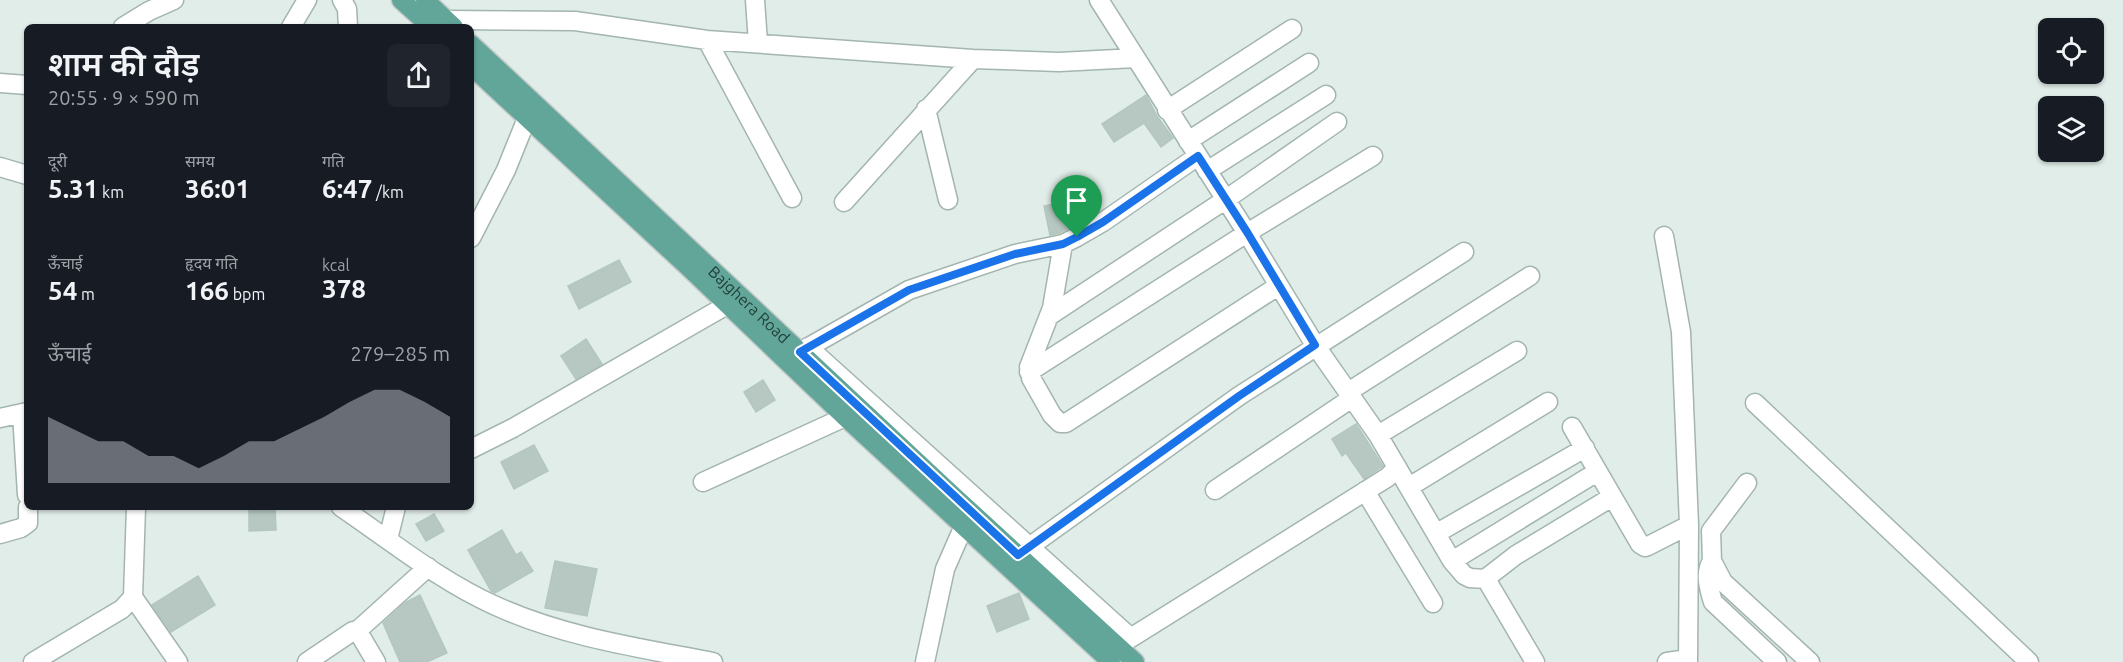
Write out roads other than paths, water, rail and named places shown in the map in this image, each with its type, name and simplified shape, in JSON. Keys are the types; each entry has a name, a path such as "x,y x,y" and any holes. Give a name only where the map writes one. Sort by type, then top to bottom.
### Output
{"main road":[{"path":"401,0 442,24"},
{"path":"425,0 443,24"},
{"name":"Bajghera Road","path":"474,47 698,255 804,349 967,519 1024,550 1120,649"},
{"name":"Bajghera Road","path":"474,69 679,258 845,417 1135,662"}],"street":[{"path":"128,24 149,10 174,0"},
{"path":"293,24 307,0"},
{"path":"342,0 347,9 348,24"},
{"path":"755,0 758,43"},
{"path":"1099,0 1167,110 1247,232 1315,345 1378,435 1452,561 1464,575 1470,578 1485,579 1516,555 1612,497"},
{"path":"474,24 575,21 707,40 973,59 1059,62 1136,58"},
{"path":"1167,110 1292,29"},
{"path":"707,40 792,198"},
{"path":"844,202 973,59"},
{"path":"1309,63 1197,156 1103,222 1063,244 1015,254 909,290 804,349 1024,550 1239,396 1315,345 1464,252"},
{"path":"0,83 24,85"},
{"path":"1197,156 1326,95"},
{"path":"926,109 948,200"},
{"path":"474,232 506,170 527,118"},
{"path":"1049,316 1226,200 1337,122"},
{"path":"1029,372 1247,232 1373,156"},
{"path":"0,167 24,175"},
{"path":"1664,236 1681,332 1689,525 1688,661 1667,662"},
{"path":"1063,244 1049,316 1030,360 1029,372 1056,421 1060,423 1066,423 1278,286"},
{"path":"1215,490 1350,395 1530,276"},
{"path":"474,448 513,428 727,305"},
{"path":"1378,435 1517,351"},
{"path":"1409,487 1548,402"},
{"path":"1755,403 2025,661"},
{"path":"0,418 24,412"},
{"path":"703,482 845,417"},
{"path":"1572,427 1640,544 1645,547 1689,525"},
{"path":"1437,533 1585,448"},
{"path":"1120,649 1388,477 1397,467"},
{"path":"1452,561 1597,472"},
{"path":"1747,483 1711,531 1712,561 1723,582 1810,662"},
{"path":"1365,491 1433,603"},
{"path":"0,534 25,526 28,523 28,510"},
{"path":"136,510 133,597 178,662"},
{"path":"345,510 428,567 470,593 513,614 604,642 713,662"},
{"path":"388,540 395,510"},
{"path":"929,659 945,569 967,519"},
{"path":"1712,561 1708,568 1708,589 1713,602 1777,662"},
{"path":"307,662 350,632 357,631 428,567"},
{"path":"1485,579 1535,662"},
{"path":"33,662 122,609 133,597"},
{"path":"357,631 376,662"}]}
